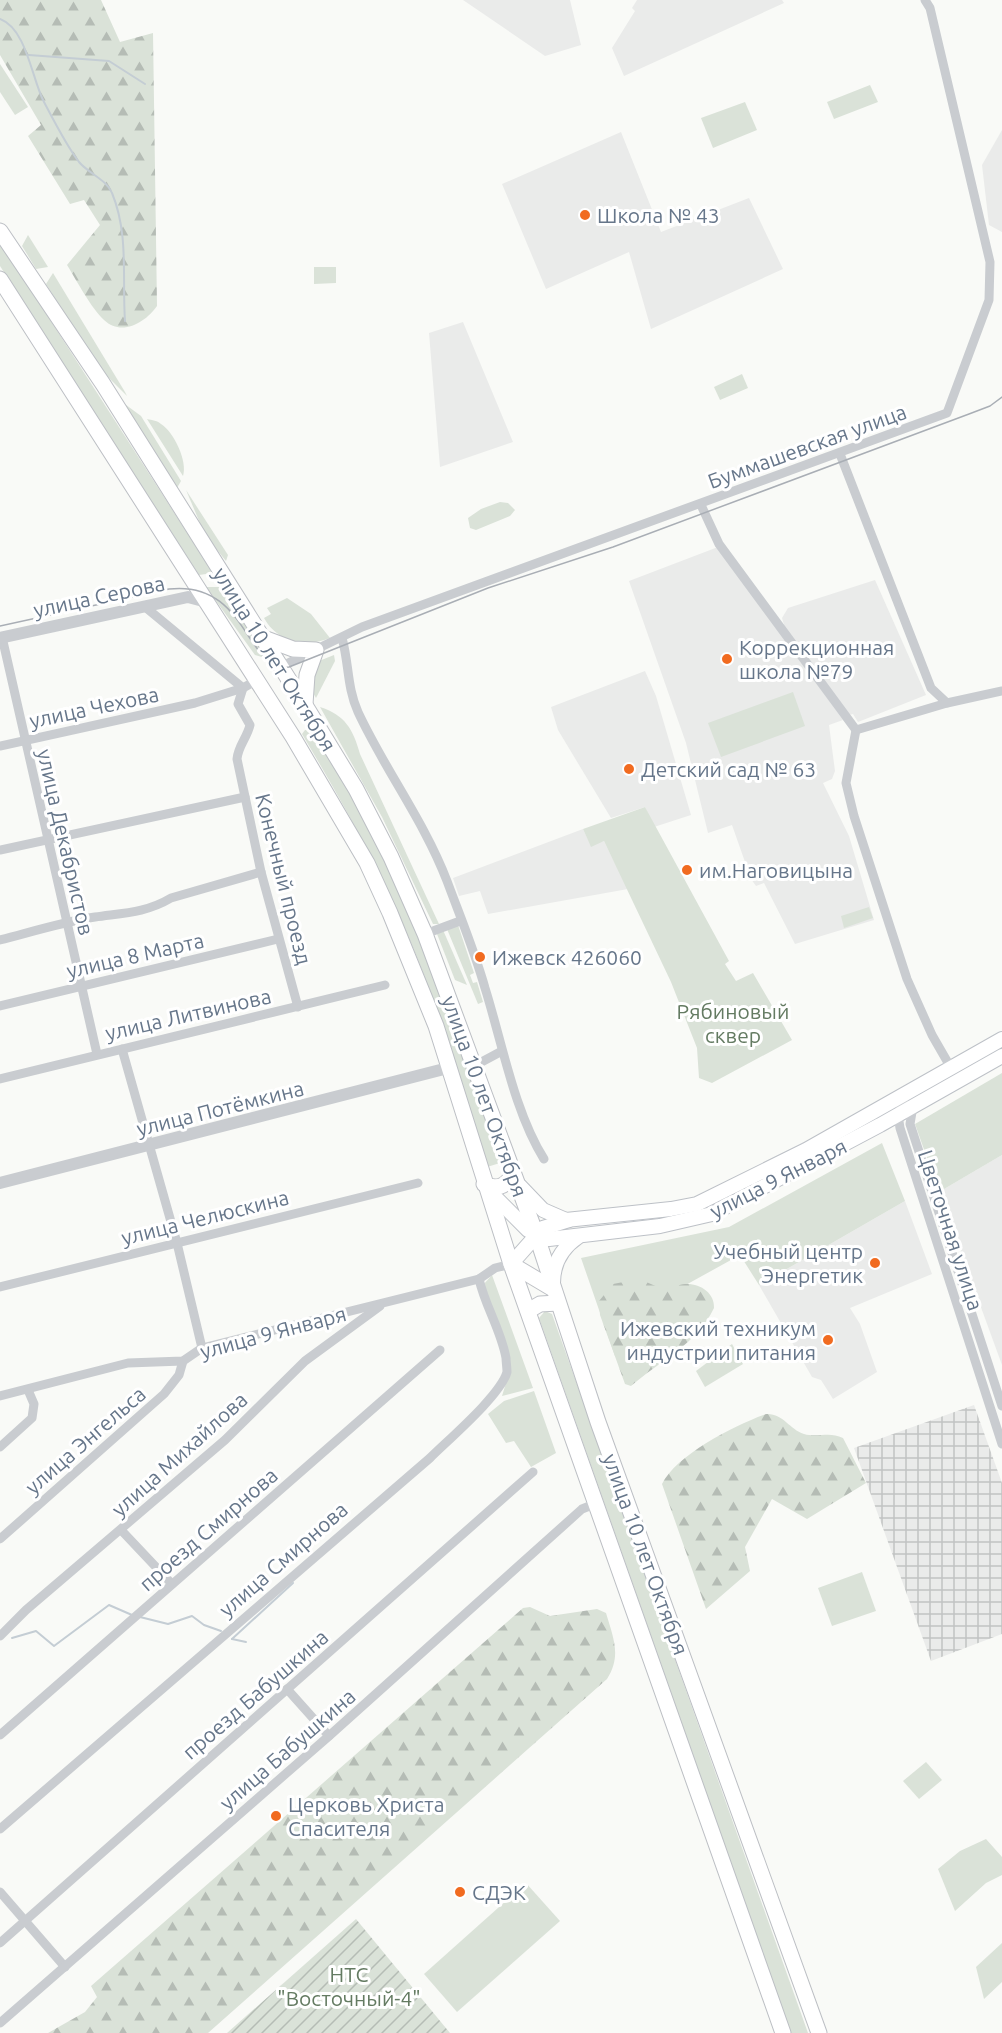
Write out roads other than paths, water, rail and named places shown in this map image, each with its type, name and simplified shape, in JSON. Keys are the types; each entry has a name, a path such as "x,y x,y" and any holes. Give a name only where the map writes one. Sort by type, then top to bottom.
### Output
{"main road":[{"name":"улица 10 лет Октября","path":"0,231 103,384 356,789 425,934 512,1175 536,1234 555,1296 819,2033"},
{"name":"улица 10 лет Октября","path":"0,279 247,665 250,684 293,737 367,863 420,982 511,1264 783,2033"},
{"path":"261,637 293,649 316,650 307,675 304,704"},
{"path":"247,665 280,667"},
{"path":"293,737 303,726 311,724 320,730"},
{"name":"улица 9 Января","path":"536,1234 554,1240 583,1234 660,1226 712,1214 880,1125 899,1122 910,1100 951,1068 1002,1039"},
{"name":"улица 9 Января","path":"512,1175 529,1198 543,1210 560,1219 571,1220 697,1204 806,1150 878,1110 910,1100 1002,1056"},
{"path":"484,1184 491,1188 501,1187 508,1183 512,1175"},
{"path":"484,1184 506,1211 536,1234"},
{"path":"555,1296 511,1264 543,1228 571,1220"},
{"path":"555,1296 556,1261 568,1244 583,1234"},
{"path":"528,1311 555,1296"}],"street":[{"name":"Буммашевская улица","path":"280,667 362,627 947,413 990,296 990,262 930,8 925,0"},
{"path":"840,454 931,688 947,703"},
{"path":"700,505 719,544 856,730 846,783 854,816 907,979 932,1035 951,1068"},
{"name":"улица Серова","path":"1,638 188,597 207,602"},
{"path":"144,606 250,684"},
{"name":"улица Декабристов","path":"1,638 49,838 80,986 98,1054"},
{"path":"342,638 348,685 358,712 428,838 485,986 502,1051 533,1141 544,1159"},
{"name":"улица Чехова","path":"0,746 195,703 250,684"},
{"name":"Конечный проезд","path":"250,684 238,704 250,725 247,737 237,750 237,759 261,872 298,1007"},
{"path":"856,730 947,703 1002,690"},
{"path":"0,850 245,797"},
{"path":"0,940 94,917 127,915 159,905 171,898 261,872"},
{"path":"425,934 460,921"},
{"name":"улица 8 Марта","path":"0,1006 278,939"},
{"name":"улица Литвинова","path":"0,1079 385,985"},
{"path":"122,1048 177,1243 202,1348"},
{"path":"474,1066 502,1051"},
{"name":"улица Потёмкина","path":"0,1184 448,1068"},
{"path":"878,1110 899,1122 910,1124 910,1100"},
{"name":"Цветочная улица","path":"899,1122 937,1247 1002,1444"},
{"name":"Цветочная улица","path":"910,1124 1001,1404"},
{"name":"улица Челюскина","path":"0,1287 418,1183"},
{"path":"937,1247 949,1242"},
{"name":"улица 9 Января","path":"0,1396 128,1363 183,1361 202,1348 479,1279 495,1268 511,1264"},
{"name":"улица Смирнова","path":"0,1829 430,1458 485,1403 507,1372 506,1356 497,1328 483,1299 479,1279"},
{"name":"улица Михайлова","path":"0,1636 26,1610 122,1531 225,1440 305,1361 386,1302"},
{"name":"проезд Смирнова","path":"0,1736 440,1350"},
{"name":"улица Энгельса","path":"0,1539 164,1394 179,1375 183,1361"},
{"path":"0,1447 32,1418 34,1404 28,1389"},
{"path":"988,1406 1001,1404"},
{"name":"проезд Бабушкина","path":"0,1943 533,1472"},
{"name":"улица Бабушкина","path":"0,2023 329,1736 582,1509 597,1503"},
{"path":"122,1531 172,1584"},
{"path":"287,1689 329,1736"},
{"path":"0,1892 65,1966"}],"waterway":[{"path":"0,19 17,33 23,44 40,93 69,148 87,170 110,188 121,224 123,240 125,321"},
{"path":"29,55 109,61 145,84"},
{"path":"232,1639 293,1583"},
{"path":"12,1638 36,1631 54,1646 109,1605 132,1615"},
{"path":"140,1617 168,1624 192,1616 204,1625 221,1631"},
{"path":"232,1639 246,1642"}],"tram line":[{"path":"0,626 169,589 195,590 215,598 230,611 263,656 274,665 289,667 488,588 613,547 969,414 990,406 1002,397"}],"place":[{"name":"Школа № 43","path":"585,215"},
{"name":"Коррекционная школа №79","path":"727,659"},
{"name":"Детский сад № 63","path":"629,769"},
{"name":"им.Наговицына","path":"687,870"},
{"name":"Ижевск 426060","path":"480,957"},
{"name":"Учебный центр Энергетик","path":"875,1263"},
{"name":"Ижевский техникум индустрии питания","path":"828,1340"},
{"name":"Церковь Христа Спасителя","path":"276,1816"},
{"name":"СДЭК","path":"460,1892"}],"park label":[{"name":"Рябиновый сквер","path":"733,1023"},
{"name":"НТС \"Восточный-4\"","path":"349,1986"}]}
